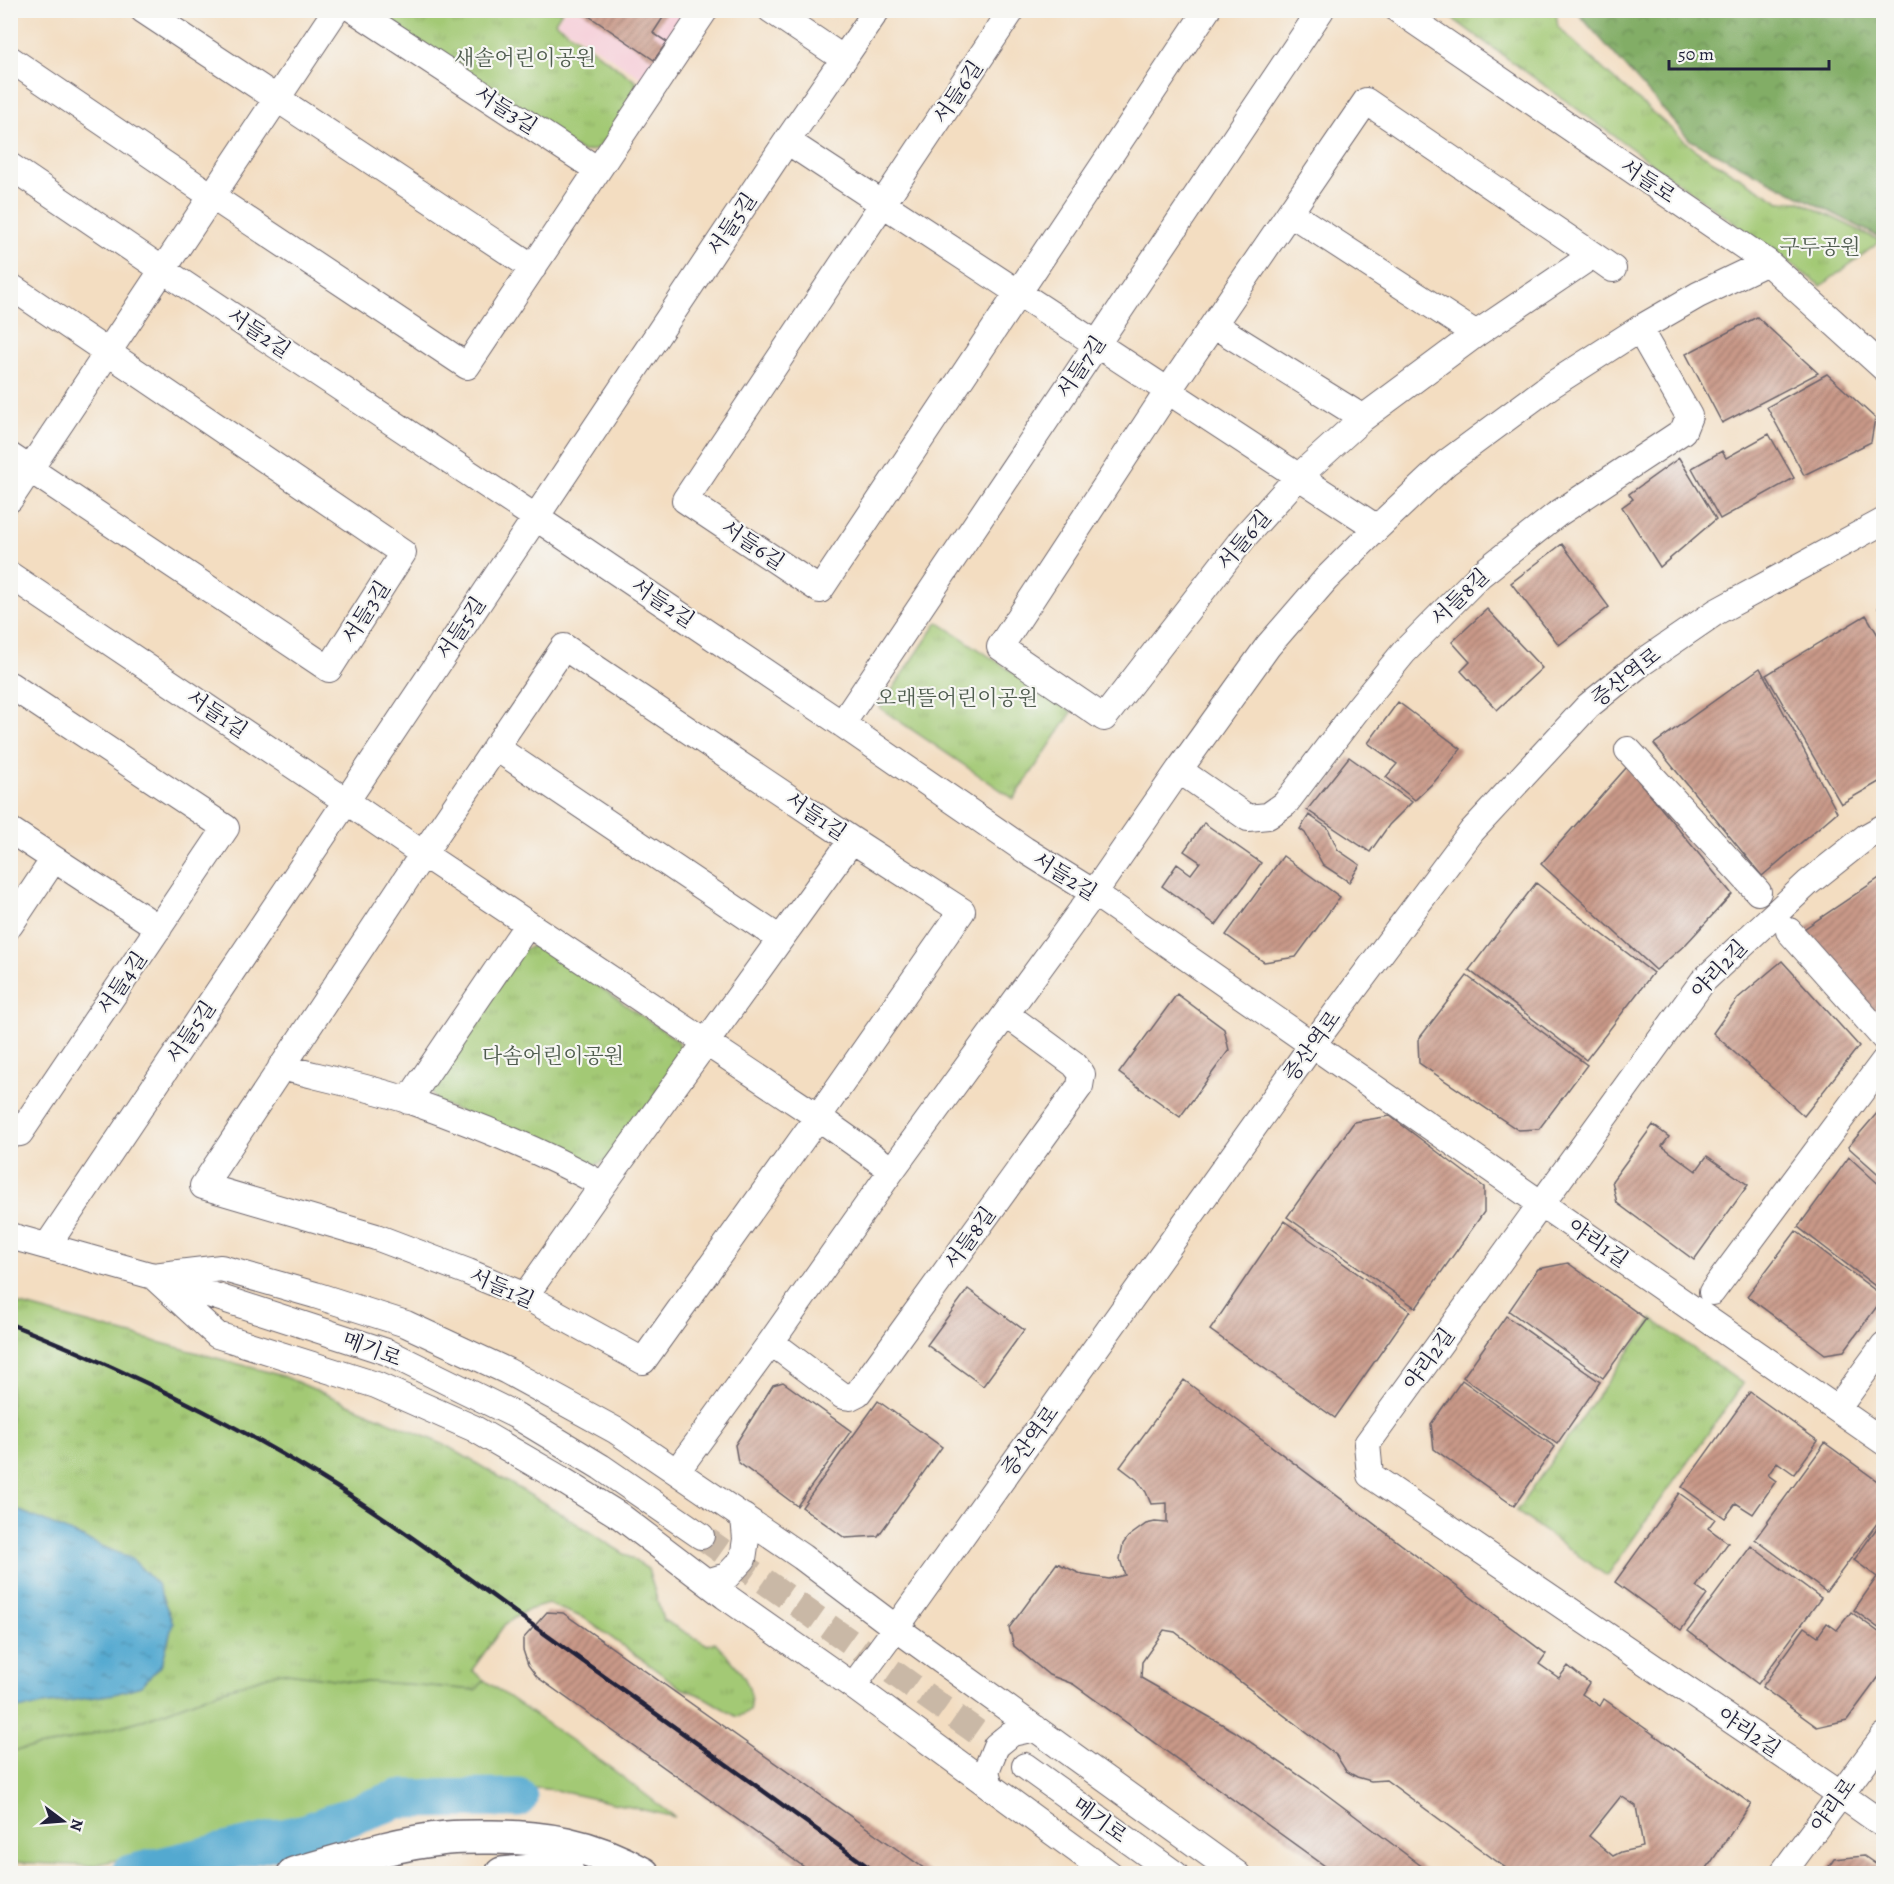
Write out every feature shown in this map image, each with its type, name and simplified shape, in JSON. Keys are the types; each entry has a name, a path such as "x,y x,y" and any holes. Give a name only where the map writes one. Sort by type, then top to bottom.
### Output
{"highway":[{"path":"294,1874 372,1852 447,1838 519,1836 560,1841 590,1849 624,1863 643,1874"},
{"path":"502,1874 542,1870 568,1874"}],"street":[{"path":"143,10 533,268"},
{"path":"10,500 20,463 108,353 336,10"},
{"name":"서들3길","path":"354,10 598,170"},
{"path":"10,59 467,366 705,10"},
{"path":"771,10 844,59"},
{"name":"서들5길","path":"47,1246 877,10"},
{"name":"서들6길","path":"1012,10 685,500 820,590 1207,10"},
{"name":"서들7길","path":"842,724 1321,10"},
{"name":"서들로","path":"1398,10 1767,262 1884,369"},
{"name":"서들6길","path":"1366,101 1603,262 1476,334 1363,418 1298,477 1244,537 1104,718 1000,647 1168,391 1290,213 1366,101"},
{"path":"788,141 1377,528"},
{"name":"서들2길","path":"10,166 535,517 1025,850 1094,893 1313,1044"},
{"path":"1290,213 1476,334"},
{"path":"677,1471 1094,893 1268,646 1326,579 1446,463 1550,386 1639,329 1698,295 1767,262"},
{"name":"서들3길","path":"10,286 403,553 329,669 20,463"},
{"path":"1214,325 1363,418"},
{"name":"서들8길","path":"1179,770 1248,818 1268,816 1285,804 1404,652 1480,575 1556,514 1683,431 1689,416 1639,329"},
{"name":"증산역로","path":"853,1686 1313,1044 1472,831 1588,706 1640,664 1716,612 1884,521"},
{"name":"서들1길","path":"10,575 818,1117 892,1170"},
{"name":"서들1길","path":"564,647 962,911 643,1361 525,1296 376,1237 203,1186 495,747 564,647"},
{"path":"10,685 226,828 159,928"},
{"path":"495,747 780,939"},
{"path":"1628,750 1758,892"},
{"name":"야리2길","path":"1840,1794 1370,1475 1367,1444 1703,981 1808,884 1866,837 1884,827"},
{"name":"서들4길","path":"10,830 159,928 20,1133 10,1134"},
{"path":"525,1296 852,840"},
{"path":"10,925 54,859"},
{"path":"408,1101 528,924"},
{"path":"1790,931 1884,1038"},
{"name":"서들8길","path":"771,1342 843,1396 850,1397 858,1393 1080,1086 1082,1074 1074,1064 1006,1014"},
{"name":"야리1길","path":"1313,1044 1884,1442"},
{"path":"1712,1292 1884,1061"},
{"path":"281,1067 408,1101 503,1136 603,1185"},
{"name":"메기로","path":"10,1236 153,1276 387,1352 515,1415 601,1467 701,1536"},
{"path":"153,1276 221,1268 406,1324 517,1376 615,1430 802,1557 896,1628 1238,1874"},
{"path":"153,1276 217,1335 376,1385 473,1428 620,1516 707,1582 1110,1874"},
{"path":"1837,1409 1884,1345"},
{"path":"707,1582 727,1576 743,1559 746,1539 744,1517"},
{"path":"990,1786 986,1770 996,1746 1012,1733 1035,1728"},
{"name":"야리로","path":"1782,1874 1884,1736"},
{"name":"메기로","path":"1025,1766 1175,1874"},
{"path":"1840,1794 1884,1825"}],"shaded area":[{"path":"564,11 693,11 646,81 557,22"}],"green space":[{"name":"새솔어린이공원","path":"370,11 562,11 555,22 642,86 602,146 582,152"},
{"name":"구두공원","path":"1442,11 1556,11 1558,27 1698,152 1780,202 1799,201 1881,241 1821,286"},
{"path":"1576,11 1883,11 1883,239 1690,140"},
{"name":"오래뜰어린이공원","path":"938,622 1072,712 1014,799 880,708"},
{"name":"다솜어린이공원","path":"538,945 677,1040 683,1057 611,1159 592,1166 437,1102 429,1086 524,949"},
{"path":"10,1302 283,1376 447,1446 552,1508 648,1569 663,1620 708,1645 715,1642 742,1673 750,1691 750,1711 737,1717 702,1696 681,1688 584,1618 548,1604 525,1611 505,1624 472,1670 484,1680 476,1690 350,1681 280,1672 217,1692 146,1719 55,1744 11,1751"},
{"path":"1652,1319 1743,1384 1607,1576 1516,1511"},
{"path":"280,1672 350,1681 475,1690 484,1680 608,1766 675,1817 555,1790 498,1784 386,1789 333,1810 277,1827 203,1840 90,1866 11,1862 10,1751 55,1744 146,1719 217,1692"}],"water":[{"path":"11,1507 132,1559 157,1584 173,1623 162,1664 141,1686 115,1694 11,1710"}],"building":[{"path":"580,10 668,10 653,33 667,42 654,60"},
{"path":"1757,317 1818,373 1722,423 1686,354"},
{"path":"1827,374 1875,418 1871,442 1804,475 1767,407"},
{"path":"1769,434 1794,478 1720,519 1692,468 1722,451 1726,458"},
{"path":"1679,458 1716,519 1660,567 1622,507 1633,499 1629,494"},
{"path":"1562,544 1609,607 1559,645 1511,583"},
{"path":"1884,605 1884,620 1878,608"},
{"path":"1487,609 1542,668 1497,710 1461,671 1470,662 1452,642"},
{"path":"1866,615 1884,645 1884,779 1841,804 1766,675"},
{"path":"1760,668 1837,812 1762,876 1654,744"},
{"path":"1398,702 1461,749 1435,781 1415,800 1386,777 1397,764 1368,743"},
{"path":"1349,757 1412,802 1389,825 1370,852 1307,810"},
{"path":"1627,767 1732,894 1686,944 1656,970 1541,864"},
{"path":"1309,815 1328,828 1338,850 1360,865 1349,882 1323,865 1305,833 1300,829"},
{"path":"1204,823 1261,863 1216,925 1162,886 1177,864 1191,874 1200,862 1184,851"},
{"path":"1283,856 1340,897 1296,957 1264,962 1226,935"},
{"path":"1884,875 1884,1023 1804,929"},
{"path":"1536,883 1653,973 1586,1060 1469,970"},
{"path":"1782,961 1859,1046 1804,1116 1713,1033 1738,998"},
{"path":"1467,976 1587,1065 1539,1129 1518,1130 1419,1063 1418,1040"},
{"path":"1177,994 1224,1029 1229,1050 1180,1117 1119,1073"},
{"path":"1884,1105 1884,1179 1848,1147"},
{"path":"1390,1116 1484,1187 1484,1212 1416,1308 1287,1217 1354,1122"},
{"path":"1653,1125 1669,1137 1662,1146 1696,1171 1707,1156 1748,1185 1694,1260 1617,1203 1612,1181"},
{"path":"1849,1157 1884,1189 1883,1292 1798,1227"},
{"path":"1284,1221 1410,1311 1335,1418 1210,1330"},
{"path":"1796,1231 1884,1297 1844,1351 1825,1354 1747,1296"},
{"path":"1568,1263 1646,1319 1603,1378 1509,1311 1538,1269"},
{"path":"968,1289 1024,1330 983,1386 927,1345"},
{"path":"1506,1316 1600,1382 1557,1444 1463,1377"},
{"path":"1184,1380 1546,1654 1539,1664 1559,1678 1568,1666 1589,1683 1582,1694 1600,1706 1604,1699 1751,1804 1703,1874 1514,1874 1386,1780 1371,1781 1346,1771 1336,1755 1175,1632 1164,1630 1142,1662 1141,1678 1234,1731 1322,1791 1432,1874 1326,1874 1329,1869 1073,1684 1049,1675 1014,1646 1009,1628 1057,1563 1083,1575 1109,1579 1125,1575 1120,1559 1123,1544 1128,1537 1146,1524 1167,1523 1167,1503 1151,1504 1137,1480 1120,1467","holes":["1621,1796 1636,1806 1643,1847 1613,1856 1589,1836"]},
{"path":"1462,1380 1555,1447 1514,1506 1434,1449 1431,1424"},
{"path":"783,1382 851,1431 797,1506 738,1462 735,1445 773,1385"},
{"path":"1750,1392 1818,1441 1794,1474 1777,1462 1768,1475 1776,1481 1753,1514 1736,1503 1725,1518 1682,1487"},
{"path":"878,1401 942,1447 878,1536 845,1538 802,1507"},
{"path":"1825,1443 1884,1486 1884,1514 1826,1592 1755,1539"},
{"path":"1679,1493 1715,1519 1708,1528 1728,1543 1696,1587 1707,1595 1681,1630 1615,1582"},
{"path":"1884,1518 1884,1632 1854,1610 1877,1577 1854,1560"},
{"path":"1751,1546 1821,1598 1758,1684 1688,1631"},
{"path":"547,1612 563,1613 932,1874 814,1874 537,1677 528,1665 523,1650 523,1639"},
{"path":"1851,1612 1884,1636 1884,1670 1847,1720 1817,1727 1762,1687 1805,1627 1818,1636 1827,1623 1837,1630"},
{"path":"1864,1856 1884,1870 1884,1874 1824,1874 1834,1859"}],"waterway":[{"path":"130,1874 305,1833 398,1799 518,1798"}],"tunnel":[{"path":"701,1536 1025,1766"}],"railway":[{"path":"10,1324 128,1374 205,1412 280,1453 345,1493 429,1549 878,1874"}]}
